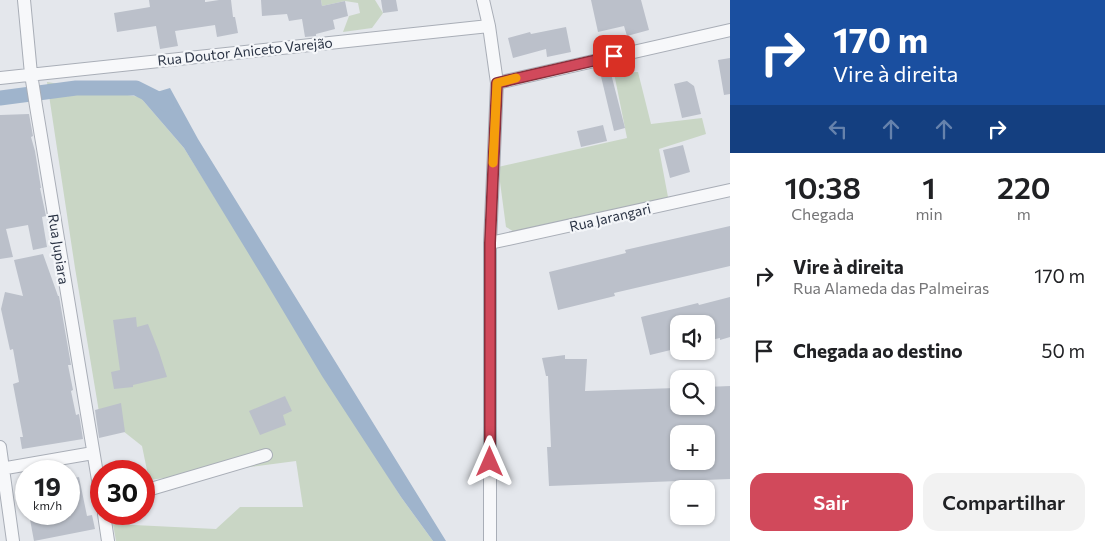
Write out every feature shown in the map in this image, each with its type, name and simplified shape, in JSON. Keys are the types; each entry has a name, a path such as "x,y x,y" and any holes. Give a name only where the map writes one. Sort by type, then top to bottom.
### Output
{"street":[{"name":"Rua Jupiara","path":"24,0 32,80 94,460"},
{"path":"482,0 489,26 497,83 490,243 490,541"},
{"name":"Rua Doutor Aniceto Varejão","path":"0,78 32,80 489,26"},
{"path":"497,83 730,30"},
{"name":"Rua Jarangari","path":"490,243 730,190"},
{"path":"0,447 1,469 13,541"},
{"path":"1,469 93,452"},
{"path":"155,488 266,455"},
{"path":"106,525 108,541"}],"green space":[{"path":"321,0 375,0 383,13 372,28 343,32 349,16 360,13 358,3 345,1 322,6"},
{"path":"638,72 651,124 702,118 706,134 659,149 668,197 518,234 506,227 498,167 627,138 614,73"},
{"path":"47,82 140,97 184,148 401,497 433,541 116,541 113,525 216,529 240,507 303,507 296,461 155,479 155,460 145,460 142,446 99,412"}],"water":[{"path":"170,88 198,139 446,541 433,541 401,497 322,376 184,148 140,97"}],"building":[{"path":"149,0 205,0 206,2 231,0 233,17 235,17 238,33 217,37 215,25 175,31 178,46 160,49 156,26 117,32 114,13 150,7"},
{"path":"261,0 321,0 322,6 345,1 348,16 333,20 335,29 316,34 316,36 305,37 302,19 289,21 287,14 262,16"},
{"path":"381,0 396,0 398,11 383,13"},
{"path":"591,0 641,0 649,30 627,36 624,26 598,32"},
{"path":"566,27 571,52 547,57 546,49 513,58 508,38 530,32 531,34"},
{"path":"730,58 730,94 724,95 718,60"},
{"path":"609,66 625,128 614,131 599,68"},
{"path":"687,81 694,86 701,114 682,118 674,84"},
{"path":"29,114 33,136 31,137 46,216 42,217 47,247 33,250 28,225 6,229 13,257 0,259 0,115"},
{"path":"603,125 607,141 581,147 577,131"},
{"path":"683,145 690,172 670,178 663,150"},
{"path":"730,226 730,266 614,293 615,296 558,310 549,272 626,253 625,250"},
{"path":"43,254 59,296 71,365 68,365 73,390 71,391 76,415 79,414 83,439 22,449 20,437 23,437 13,384 19,382 13,349 10,350 1,309 5,292 23,296 14,260"},
{"path":"730,297 730,337 720,340 720,338 715,339 715,315 670,315 670,350 650,355 641,317 698,303 699,305"},
{"path":"136,317 137,327 148,324 167,377 133,385 133,387 114,389 111,372 120,370 113,320"},
{"path":"565,355 565,359 587,359 585,391 670,388 670,415 715,415 715,387 730,386 730,479 549,486 547,447 551,447 548,376 546,376 542,358"},
{"path":"285,396 292,411 283,415 286,425 260,435 249,411"},
{"path":"121,403 125,432 99,438 95,410"},
{"path":"80,482 87,516 90,515 90,525 94,525 95,529 34,541 31,525 80,525"}],"waterway":[{"path":"0,98 76,88 136,88 166,104"}],"slow traffic":[{"path":"493,163 497,83 516,78"}],"route":[{"path":"490,462 490,243 497,83 614,56"}]}
